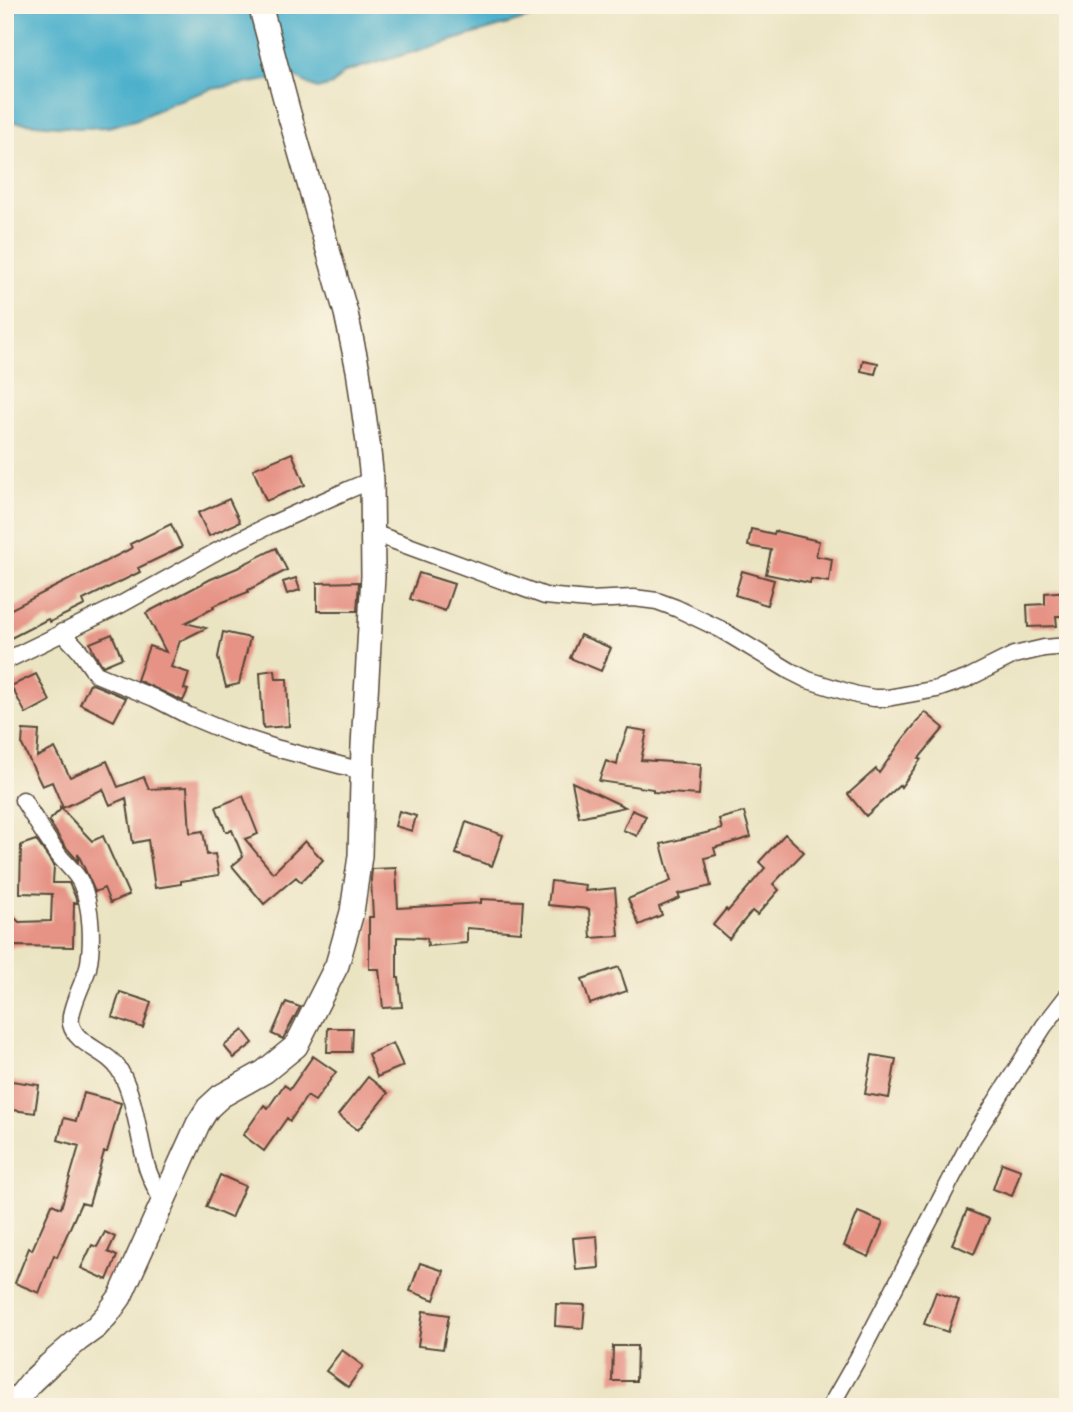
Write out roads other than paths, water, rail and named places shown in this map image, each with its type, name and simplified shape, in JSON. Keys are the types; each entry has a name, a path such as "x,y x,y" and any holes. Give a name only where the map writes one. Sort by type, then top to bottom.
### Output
{"street":[{"path":"11,1407 49,1365 96,1327 120,1297 208,1108 221,1096 264,1072 296,1046 337,965 357,883 372,614 372,480 358,370 346,313 260,5"},
{"path":"5,661 120,605 221,549 372,480"},
{"path":"373,533 545,596 657,601 720,629 808,680 874,698 937,689 966,679 1014,655 1068,646"},
{"path":"62,632 96,674 235,735 362,771"},
{"path":"23,800 60,857 81,882 87,902 91,928 88,967 70,1020 74,1033 105,1054 121,1072 128,1088 147,1168 163,1203"},
{"path":"830,1407 858,1359 972,1139 1044,1026 1068,995"}],"water":[{"path":"5,5 565,5 345,72 332,85 317,89 294,76 212,89 174,102 138,119 108,127 78,128 5,121"}]}
